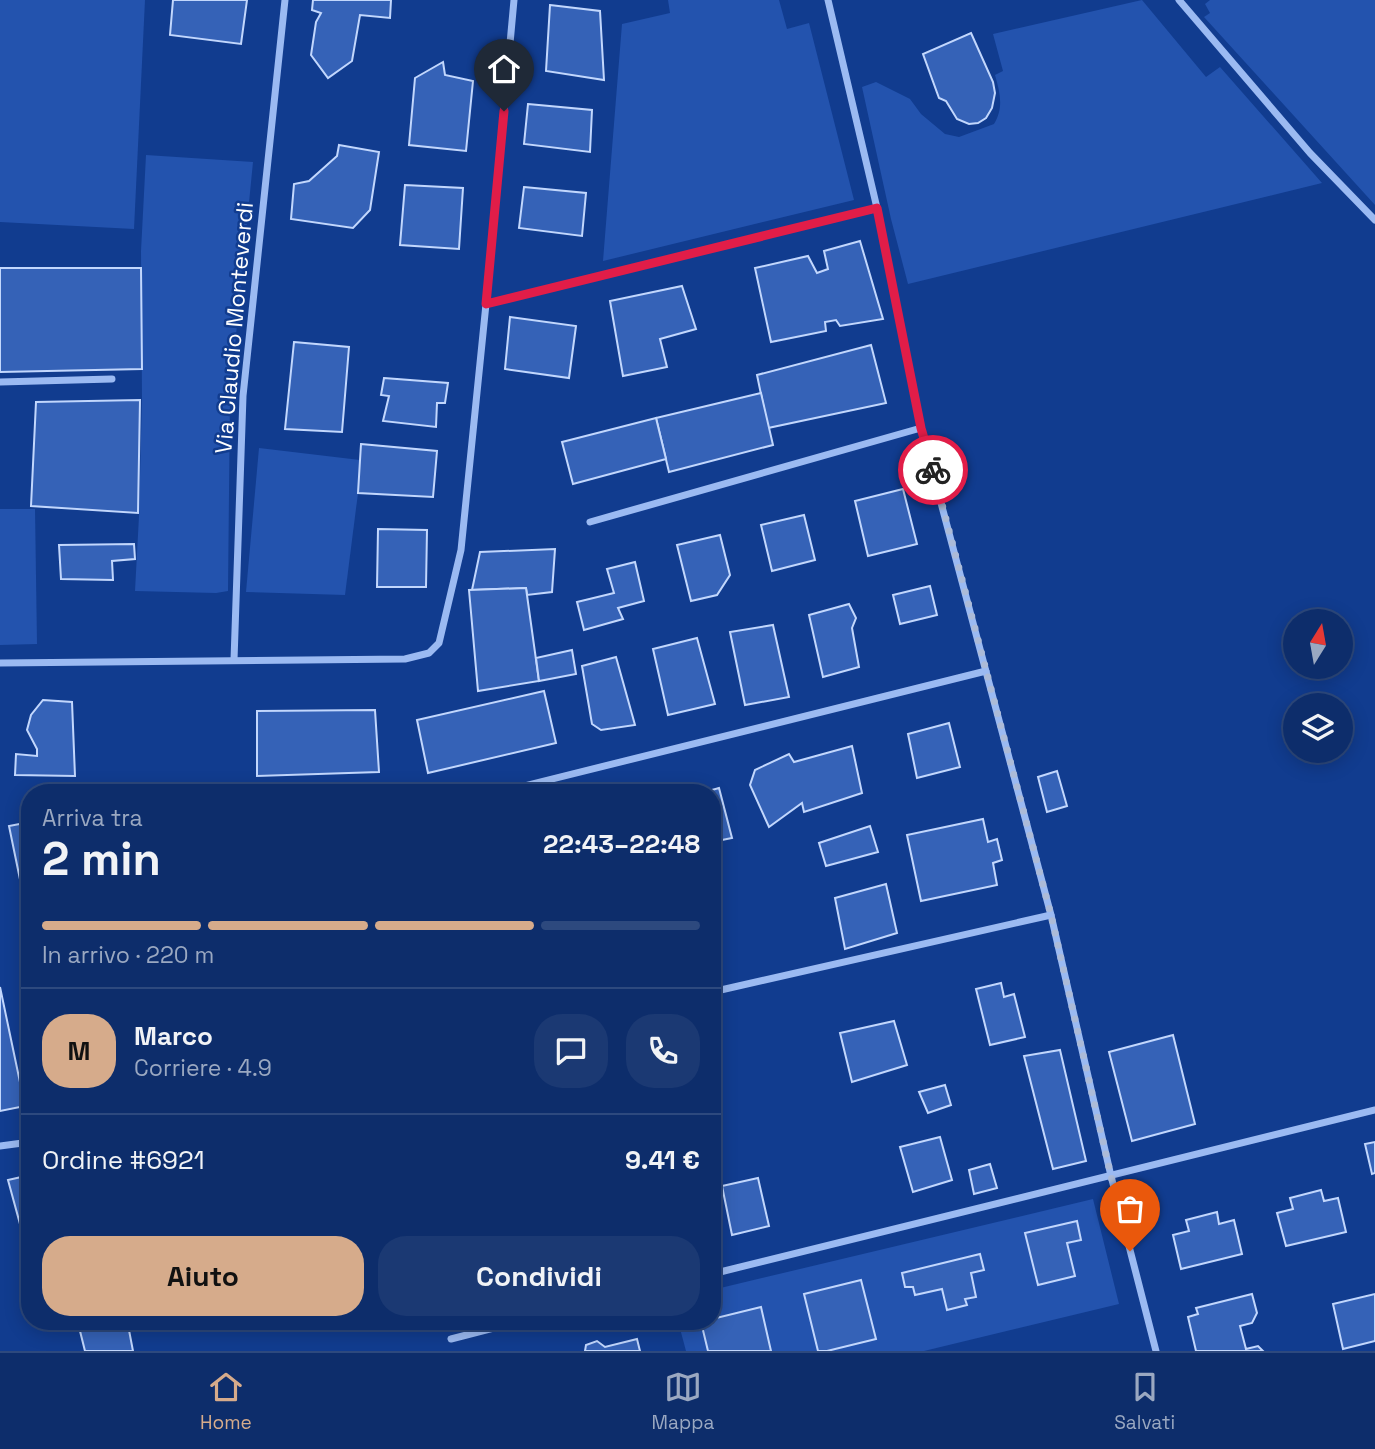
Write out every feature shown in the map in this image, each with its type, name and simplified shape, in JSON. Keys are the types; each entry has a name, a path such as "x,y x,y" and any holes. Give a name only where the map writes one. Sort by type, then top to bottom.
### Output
{"street":[{"name":"Via Claudio Monteverdi","path":"234,660 243,396 285,0"},
{"path":"0,663 405,659 429,653 439,643 461,550 514,0"},
{"path":"828,0 877,208 921,428 1051,915 1111,1176 1156,1351"},
{"path":"1179,0 1310,153 1375,220"},
{"path":"486,304 877,208"},
{"path":"0,382 112,379"},
{"path":"590,522 921,428"},
{"path":"532,784 986,671"},
{"path":"721,990 1051,915"},
{"path":"721,1272 1375,1110"},
{"path":"0,1146 21,1143"},
{"path":"451,1339 486,1330"}],"shaded area":[{"path":"0,0 145,0 134,229 0,222"},
{"path":"668,0 779,0 787,29 809,23 854,200 603,261 622,24 670,13"},
{"path":"1142,0 1206,77 1220,67 1322,183 908,284 862,87 876,82 910,99 921,114 945,134 959,137 994,124 999,112 1000,100 995,75 1003,71 993,34"},
{"path":"1210,0 1375,0 1375,205 1204,17 1210,13 1205,4"},
{"path":"146,155 253,162 230,396 228,591 135,591 142,398 141,251"},
{"path":"259,448 360,460 345,595 246,592"},
{"path":"0,509 35,509 37,644 0,645"},
{"path":"1093,1199 1119,1304 924,1351 686,1351 680,1330 721,1330 721,1288"}],"building":[{"path":"173,0 247,0 241,44 170,35"},
{"path":"313,0 391,0 390,18 360,15 352,61 328,78 311,55 316,22 321,13 312,10"},
{"path":"550,5 600,11 604,80 546,71"},
{"path":"971,33 993,82 995,93 992,108 986,118 969,124 957,119 946,101 939,98 923,54"},
{"path":"443,62 445,75 473,81 466,151 409,145 415,78"},
{"path":"528,104 592,110 590,152 524,144"},
{"path":"339,145 379,152 370,210 353,228 291,219 294,184 309,181 337,156"},
{"path":"405,185 463,188 459,249 400,245"},
{"path":"524,187 586,193 582,236 519,228"},
{"path":"860,241 883,319 840,326 836,320 825,322 826,331 771,342 755,268 808,256 817,273 828,269 824,251"},
{"path":"0,268 141,268 142,369 0,372"},
{"path":"682,286 696,329 660,339 667,367 623,376 610,301"},
{"path":"510,317 576,326 569,378 505,369"},
{"path":"294,342 349,347 342,432 285,429"},
{"path":"871,345 886,403 768,428 757,375"},
{"path":"384,378 448,383 445,403 437,403 436,427 383,421 389,396 381,395"},
{"path":"761,393 773,445 669,472 656,418"},
{"path":"140,400 138,513 31,506 36,402"},
{"path":"656,418 666,459 573,484 562,442"},
{"path":"361,444 437,451 433,497 358,493"},
{"path":"903,489 917,544 868,556 855,501"},
{"path":"804,515 815,560 772,571 761,525"},
{"path":"378,529 427,530 426,587 377,587"},
{"path":"720,535 730,575 717,595 691,601 677,545"},
{"path":"134,544 135,559 112,561 113,580 61,579 59,545"},
{"path":"555,549 552,592 527,595 526,588 472,590 480,552"},
{"path":"635,562 644,601 618,608 623,619 584,630 577,602 614,593 607,569"},
{"path":"930,586 937,615 900,624 893,595"},
{"path":"526,588 539,681 478,691 469,590"},
{"path":"849,604 856,618 852,628 859,667 823,677 809,615"},
{"path":"773,625 789,697 745,705 730,632"},
{"path":"697,638 715,704 668,715 653,649"},
{"path":"572,650 576,674 539,681 536,658"},
{"path":"616,657 635,725 601,730 592,724 582,666"},
{"path":"544,691 556,743 428,773 417,720"},
{"path":"43,700 72,702 75,776 15,775 16,754 37,756 37,749 27,730 31,715"},
{"path":"375,710 379,772 257,776 257,711"},
{"path":"949,723 960,767 917,778 908,734"},
{"path":"852,746 862,793 804,812 802,803 769,827 750,785 755,770 789,754 794,762"},
{"path":"1057,771 1067,806 1047,812 1038,777"},
{"path":"721,796 732,838 721,840"},
{"path":"983,819 988,842 997,839 1002,860 993,863 997,885 921,901 907,835"},
{"path":"21,824 21,884 9,826"},
{"path":"870,826 878,852 826,866 819,843"},
{"path":"886,884 897,933 845,949 835,898"},
{"path":"1001,983 1004,997 1014,994 1025,1037 990,1045 976,989"},
{"path":"0,987 21,1087 21,1107 0,1111"},
{"path":"894,1021 907,1065 852,1082 840,1033"},
{"path":"1173,1035 1195,1124 1132,1141 1109,1052"},
{"path":"1060,1050 1086,1161 1053,1169 1024,1056"},
{"path":"945,1085 951,1105 928,1113 919,1092"},
{"path":"940,1137 952,1180 913,1192 900,1147"},
{"path":"1375,1142 1375,1173 1372,1174 1365,1144"},
{"path":"990,1164 997,1188 974,1194 969,1170"},
{"path":"21,1177 21,1224 20,1224 8,1180"},
{"path":"758,1178 769,1226 732,1235 722,1186"},
{"path":"1321,1190 1324,1201 1338,1198 1346,1232 1286,1246 1277,1213 1293,1209 1290,1198"},
{"path":"1217,1212 1219,1224 1234,1220 1242,1254 1181,1269 1173,1235 1189,1231 1186,1220"},
{"path":"1077,1221 1081,1240 1067,1243 1075,1276 1038,1285 1025,1233"},
{"path":"980,1254 984,1270 971,1273 976,1297 965,1299 967,1305 947,1310 942,1289 915,1295 913,1287 905,1287 902,1273"},
{"path":"861,1280 876,1339 818,1351 804,1294"},
{"path":"1252,1294 1257,1313 1252,1323 1240,1326 1246,1349 1258,1346 1263,1351 1196,1351 1188,1317 1198,1314 1196,1308"},
{"path":"1375,1294 1375,1341 1343,1349 1333,1304"},
{"path":"761,1307 771,1351 708,1351 703,1330 721,1330 721,1317"},
{"path":"129,1330 133,1351 85,1351 80,1331"},
{"path":"637,1339 640,1351 585,1351 586,1345 597,1341 605,1347"}],"way so far":[{"path":"933,470 1051,915 1130,1251"}],"route":[{"path":"504,111 486,304 877,208 921,428 933,470"}]}
